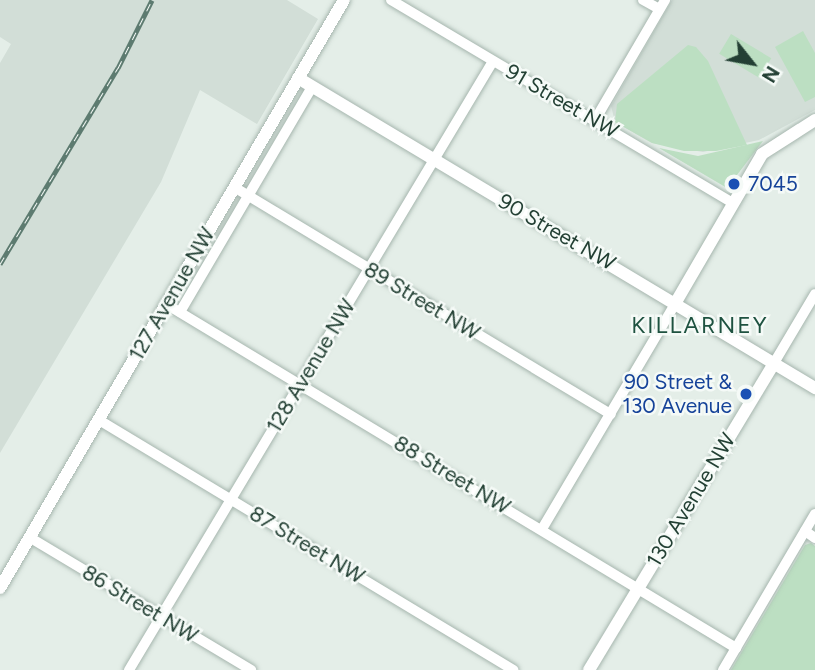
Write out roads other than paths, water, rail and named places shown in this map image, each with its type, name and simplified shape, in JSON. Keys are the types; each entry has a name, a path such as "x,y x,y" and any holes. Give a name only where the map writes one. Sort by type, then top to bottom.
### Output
{"street":[{"name":"127 Avenue NW","path":"0,588 344,0"},
{"name":"91 Street NW","path":"391,0 733,203"},
{"path":"594,120 662,5 643,0"},
{"name":"128 Avenue NW","path":"129,670 493,61"},
{"name":"90 Street NW","path":"298,78 676,302 815,388"},
{"name":"127 Avenue NW","path":"180,312 312,87"},
{"path":"542,529 769,146 815,120"},
{"name":"89 Street NW","path":"234,187 611,414"},
{"name":"130 Avenue NW","path":"589,670 815,294"},
{"name":"88 Street NW","path":"166,304 736,648"},
{"name":"87 Street NW","path":"99,420 514,670"},
{"path":"723,670 815,514"},
{"path":"805,531 815,538"},
{"name":"86 Street NW","path":"29,537 251,670"}],"railway":[{"path":"0,264 118,68 152,0"}],"place":[{"name":"7045","path":"734,184"},
{"name":"90 Street & 130 Avenue","path":"746,394"}],"district":[{"name":"KILLARNEY","path":"700,325"}]}
